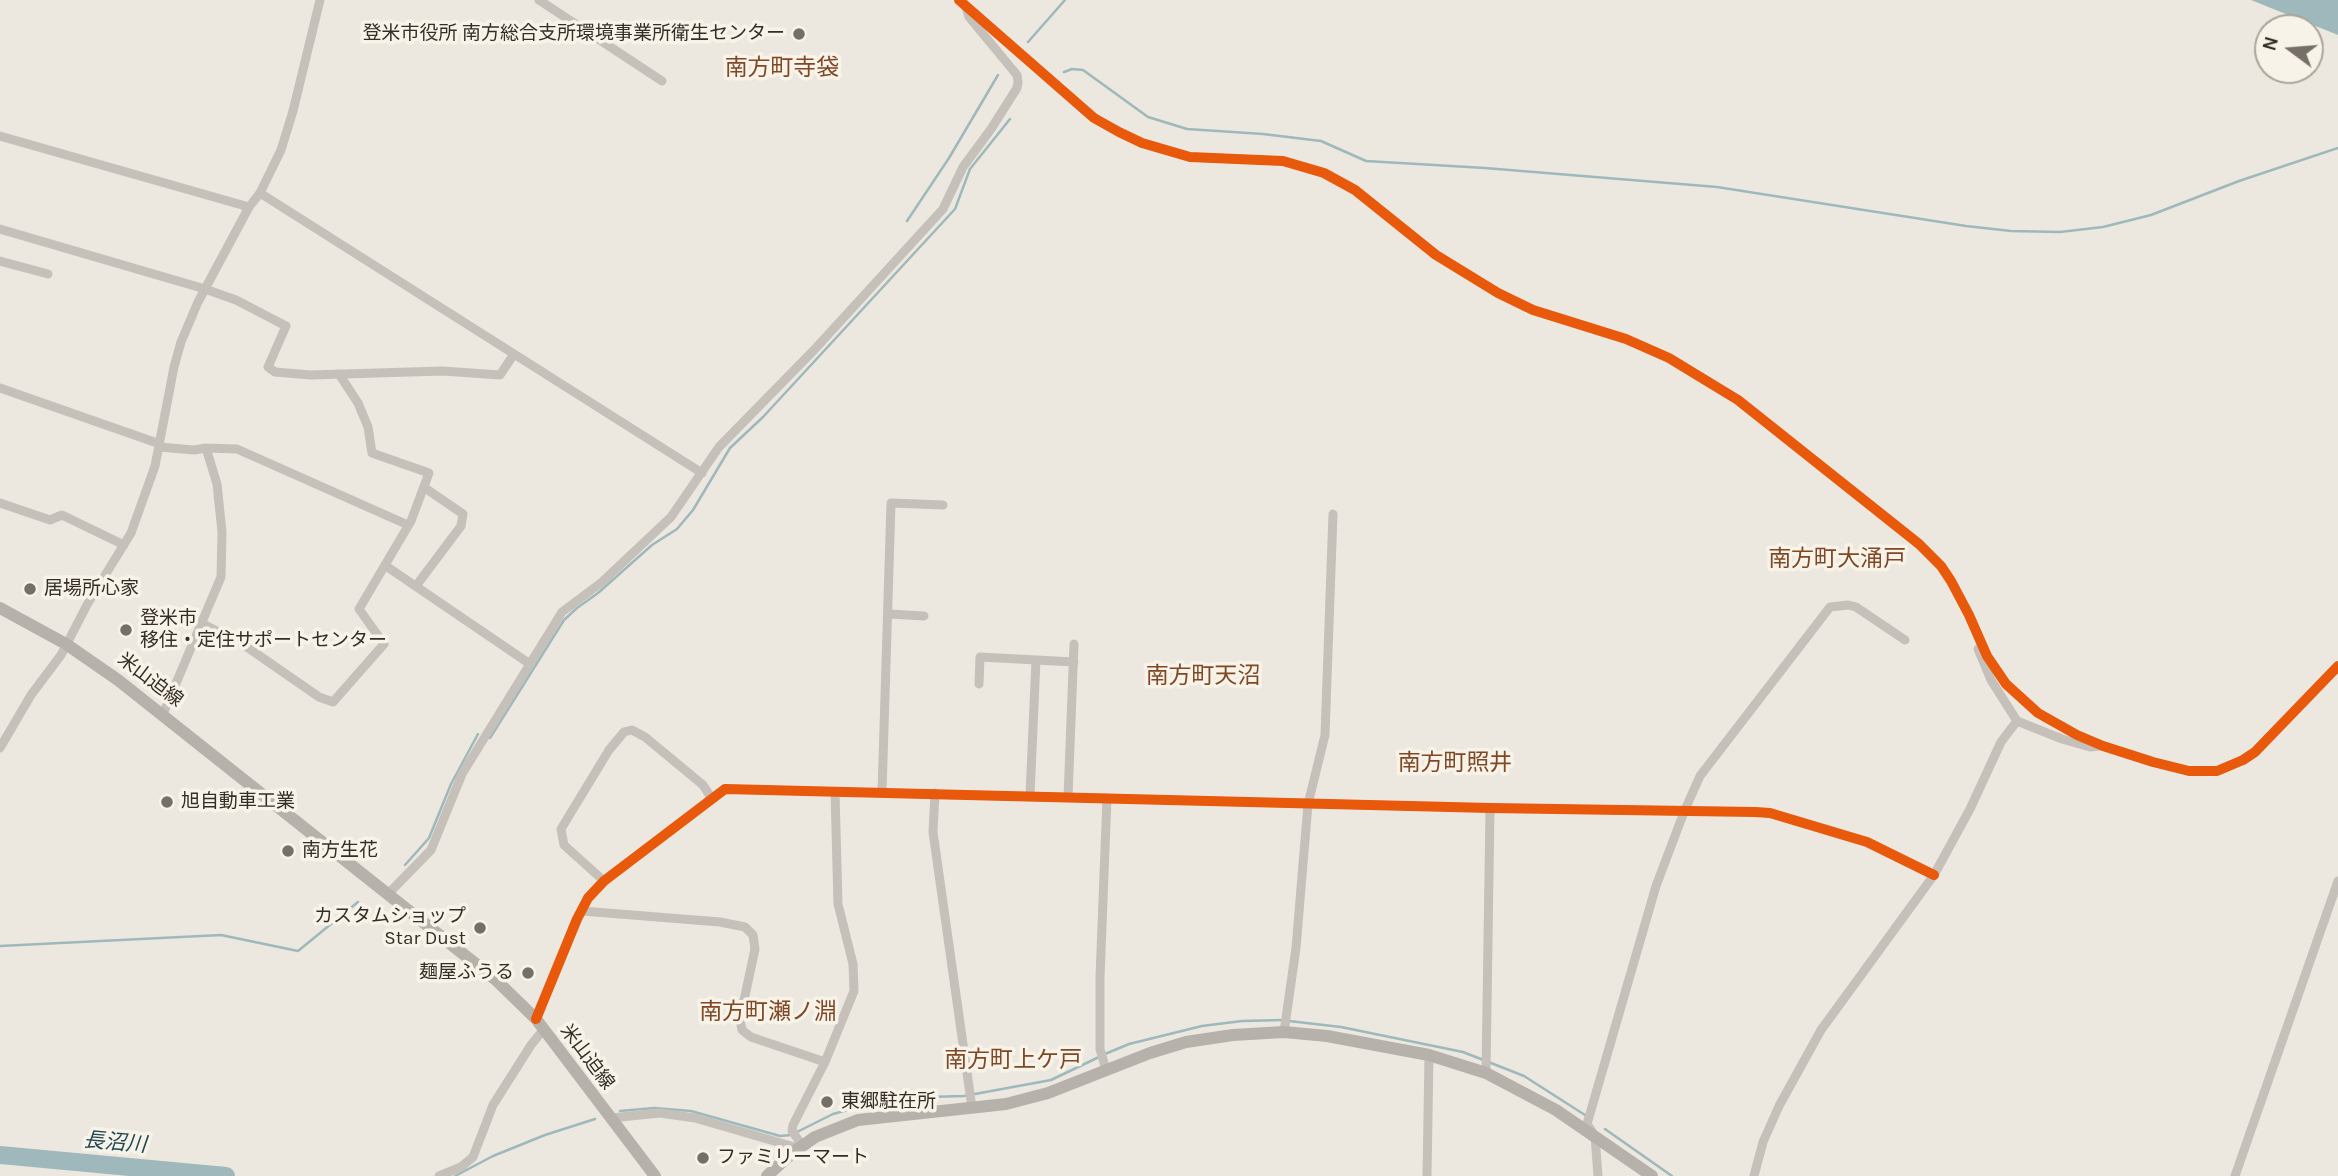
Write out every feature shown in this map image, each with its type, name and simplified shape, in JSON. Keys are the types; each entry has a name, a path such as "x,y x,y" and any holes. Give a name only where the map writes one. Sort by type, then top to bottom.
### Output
{"street":[{"path":"0,748 31,695 61,656 131,533 160,446 177,354 205,289 249,207 260,193 281,150 320,0"},
{"path":"539,0 662,81"},
{"path":"386,892 431,850 462,774 562,612 602,582 657,532 671,517 719,447 814,350 943,209 963,167 1017,88 1017,75 969,17 962,2"},
{"path":"962,2 1094,118 1119,132 1142,143 1190,157 1283,161 1324,173 1355,190 1436,255 1498,293 1533,310 1626,340 1669,358 1738,400 1919,544 1941,566 1996,671 2021,700 2053,722 2103,746 2189,771 2217,771 2255,752 2338,666"},
{"path":"0,136 249,207"},
{"path":"260,193 702,473"},
{"path":"0,229 205,289 236,300 286,326 268,367 275,372 339,374 443,371 500,375 514,354"},
{"path":"0,261 48,274"},
{"path":"203,624 244,645 319,697 333,702 384,645 359,609 408,525 429,473 372,453 368,427 358,403 339,374"},
{"path":"0,388 160,446 194,450 237,449 408,525"},
{"path":"163,714 221,577 222,531 217,484 206,448"},
{"path":"416,586 461,526 463,514 425,488"},
{"path":"0,503 50,520 62,515 124,545"},
{"path":"882,792 891,503 943,505"},
{"path":"1285,1024 1304,866 1308,804 1325,735 1332,514"},
{"path":"386,566 530,664"},
{"path":"1598,1176 1595,1136 1587,1124 1656,886 1700,776 1830,607 1856,607 1905,640"},
{"name":"米山迫線","path":"0,608 66,644 163,714 496,980 540,1024 655,1176"},
{"path":"889,614 924,616"},
{"path":"1978,634 1978,650 1983,663 2017,721 2062,739 2090,747 2103,746"},
{"path":"1068,797 1074,644"},
{"path":"979,684 980,657 1074,662"},
{"path":"1030,795 1036,660"},
{"path":"1754,1176 1759,1152 1779,1106 1821,1030 1934,874 1970,809 2001,742 2017,721"},
{"path":"604,881 564,845 561,829 609,750 624,732 632,730 645,737 703,785 712,799"},
{"path":"439,1176 461,1167 473,1157 493,1105 531,1045 588,898 604,881 724,789 1770,813 1867,842 1934,874"},
{"path":"767,1176 796,1140 799,1109 825,1062 855,991 853,964 838,904 835,792"},
{"path":"935,793 933,832 971,1099"},
{"path":"1103,1060 1100,977 1107,798"},
{"path":"1486,1064 1490,808"},
{"path":"2235,1176 2338,881"},
{"path":"582,911 720,922 745,927 753,935 755,949 740,1019 742,1030 751,1037 825,1062"},
{"path":"611,1118 652,1114 695,1118 796,1140 858,1120 971,1099 1025,1100 1103,1060 1285,1024 1327,1036 1486,1064 1652,1176"},
{"path":"1427,1176 1429,1055"}],"water":[{"path":"2251,0 2338,0 2338,35 2324,29 2324,14 2286,14"}],"waterway":[{"path":"1028,42 1065,0"},
{"path":"1064,72 1072,69 1083,70 1148,117 1187,129 1321,141 1366,161 1717,187 2011,231 2060,232 2103,227 2151,215 2239,181 2338,148"},
{"path":"907,221 949,158 998,75"},
{"path":"490,738 564,620 652,545 677,529 693,510 730,448 763,417 955,209 970,169 1010,119"},
{"path":"405,865 429,838 451,784 478,734"},
{"path":"0,946 221,935 298,951 358,902"},
{"path":"1105,1054 1129,1044 1202,1026 1283,1020"},
{"path":"1289,1021 1341,1027 1463,1052 1524,1076 1585,1115"},
{"path":"797,1132 833,1114 892,1098 964,1096 1051,1080 1099,1057"},
{"path":"620,1111 654,1108 691,1111 780,1136 791,1135"},
{"path":"455,1176 493,1156 595,1119"},
{"path":"1605,1129 1672,1176"},
{"name":"長沼川","path":"0,1155 226,1176"}],"cycle path":[{"path":"959,0 1094,118 1119,132 1142,143 1190,157 1283,161 1324,173 1355,190 1436,255 1498,293 1533,310 1626,339 1669,358 1738,400 1919,544 1941,566 1951,581 1987,656 2006,684 2038,713 2077,735 2153,762 2189,771 2217,771 2255,752 2338,666"},
{"path":"536,1019 588,898 604,881 725,789 1770,813 1867,842 1934,875"}],"place":[{"name":"登米市役所 南方総合支所環境事業所衛生センター","path":"799,34"},
{"name":"居場所心家","path":"30,589"},
{"name":"登米市 移住・定住サポートセンター","path":"126,630"},
{"name":"旭自動車工業","path":"167,802"},
{"name":"南方生花","path":"288,851"},
{"name":"カスタムショップ Star Dust","path":"480,928"},
{"name":"麺屋ふうる","path":"528,973"},
{"name":"東郷駐在所","path":"827,1102"},
{"name":"ファミリーマート","path":"703,1158"}],"district":[{"name":"南方町寺袋","path":"782,68"},
{"name":"南方町大涌戸","path":"1837,559"},
{"name":"南方町天沼","path":"1203,676"},
{"name":"南方町照井","path":"1455,763"},
{"name":"南方町瀬ノ淵","path":"768,1012"},
{"name":"南方町上ケ戸","path":"1013,1060"}]}
